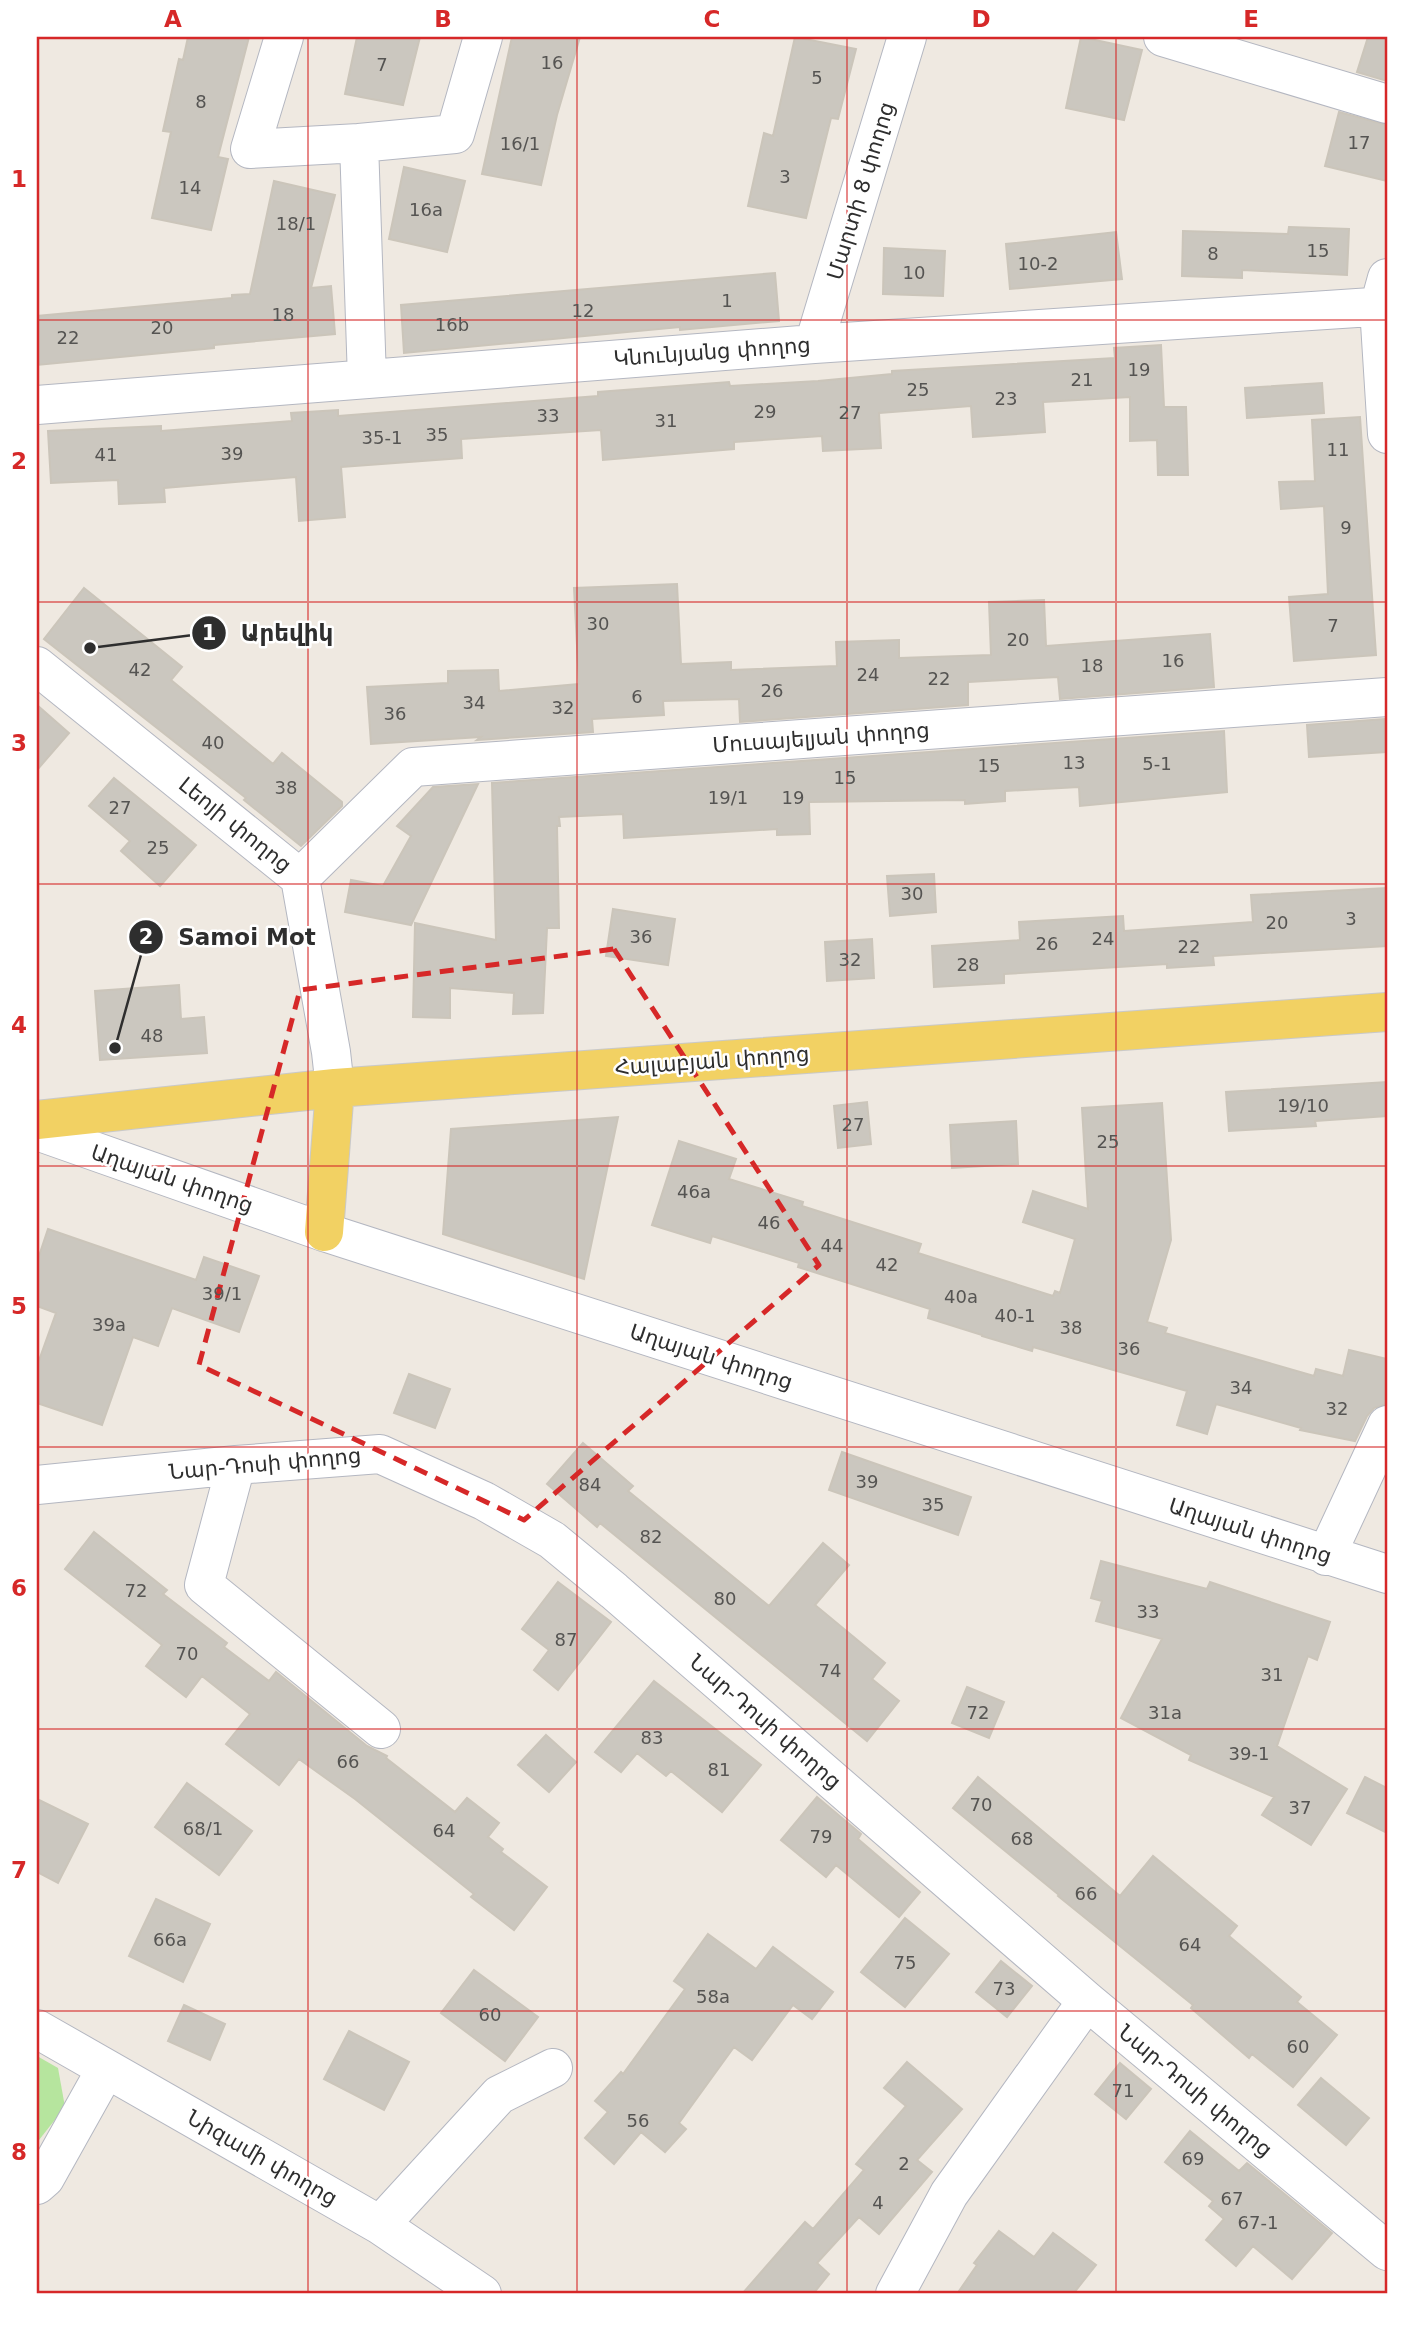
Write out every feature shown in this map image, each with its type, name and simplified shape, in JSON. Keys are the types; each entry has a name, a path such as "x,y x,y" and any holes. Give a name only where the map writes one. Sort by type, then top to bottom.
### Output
{"main road":[{"name":"Հալաբյան փողոց","path":"37,1120 335,1088 1387,1012"},
{"path":"324,1232 335,1088"}],"street":[{"path":"284,37 250,149 455,134 483,37"},
{"name":"Մարտի 8 փողոց","path":"814,344 907,37"},
{"path":"1163,37 1387,104"},
{"path":"359,143 367,379"},
{"path":"1384,297 1387,434"},
{"name":"Կնունյանց փողոց","path":"37,405 1384,297"},
{"name":"Լեոյի փողոց","path":"37,666 300,878 335,1088"},
{"name":"Մուսայելյան փողոց","path":"300,878 413,767 1387,697"},
{"name":"Աղայան փողոց","path":"37,1131 324,1232 1387,1574"},
{"path":"1326,1556 1387,1425"},
{"name":"Նար-Դոսի փողոց","path":"37,1485 380,1454 484,1501 552,1540 614,1591 1087,2001 1387,2251"},
{"path":"236,1465 204,1585 381,1729"},
{"path":"895,2294 949,2194 1087,2001"},
{"name":"Նիզամի փողոց","path":"37,2029 380,2225 482,2294"},
{"path":"380,2225 499,2095 553,2068"},
{"path":"37,2185 46,2178 106,2069"}],"highlighted area":[{"path":"614,949 819,1265 524,1520 199,1365 300,990"}],"green space":[{"path":"37,2056 58,2068 65,2107 39,2140 37,2138"}],"building":[{"path":"188,37 249,37 218,157 228,159 211,230 152,218 171,132 163,131 179,59 183,60"},
{"path":"357,37 420,37 403,105 345,94"},
{"path":"512,37 580,37 557,115 541,185 482,174"},
{"path":"795,37 856,49 838,119 831,118 806,218 748,206 764,133 773,136"},
{"path":"1081,37 1142,50 1124,120 1066,108"},
{"path":"1368,37 1387,37 1387,81 1357,72"},
{"path":"1339,112 1387,125 1387,181 1325,166"},
{"path":"404,167 465,181 447,252 389,239"},
{"path":"274,181 335,195 311,288 331,286 335,334 37,365 37,316 232,298 232,295 250,294"},
{"path":"1289,227 1349,229 1347,275 1242,270 1242,278 1182,276 1183,231 1288,234"},
{"path":"1116,232 1122,279 1010,289 1006,244"},
{"path":"884,248 945,251 943,296 883,294"},
{"path":"775,273 779,321 680,330 680,327 404,353 401,305"},
{"path":"1161,345 1164,407 1186,407 1188,475 1158,475 1157,440 1130,441 1130,397 1043,402 1045,432 973,437 971,406 879,413 881,448 823,451 822,436 734,442 734,449 603,460 601,430 461,439 462,458 341,467 345,517 299,521 296,477 164,488 165,502 119,504 118,480 51,483 48,431 161,426 161,431 292,421 291,413 338,410 338,416 598,396 598,392 729,382 730,386 818,381 892,374 892,371 1115,358 1114,348"},
{"path":"1322,383 1324,413 1247,418 1245,388"},
{"path":"1360,417 1376,655 1294,661 1289,597 1328,594 1324,506 1281,509 1279,482 1315,481 1312,420"},
{"path":"677,584 681,664 731,662 731,670 837,666 836,642 899,640 899,658 991,655 989,602 1044,600 1046,646 1210,634 1214,687 1060,699 1058,677 968,682 968,705 740,722 739,699 663,701 664,715 592,719 593,732 371,744 367,687 448,683 448,671 498,670 499,691 579,684 574,588"},
{"path":"84,588 182,667 171,680 273,764 282,753 342,802 342,806 301,846 244,800 246,798 44,639"},
{"path":"37,705 69,733 37,770"},
{"path":"1384,719 1386,752 1309,757 1307,725"},
{"path":"1224,731 1227,792 1080,806 1079,787 1005,791 1005,801 965,804 965,800 809,802 810,834 777,835 777,829 624,838 623,814 559,817 559,928 547,928 543,1013 513,1014 514,993 450,988 450,1018 413,1017 415,923 496,940 492,783"},
{"path":"114,778 196,845 160,886 121,851 130,841 89,806"},
{"path":"478,784 411,925 345,912 351,880 383,886 411,836 397,826 433,787"},
{"path":"934,874 936,912 890,916 887,876"},
{"path":"1387,888 1387,946 1213,956 1214,965 1167,968 1167,964 1004,974 1004,983 934,987 932,946 1020,940 1019,922 1123,916 1124,931 1253,922 1251,895"},
{"path":"613,909 675,919 668,965 606,956"},
{"path":"872,939 874,978 827,981 825,942"},
{"path":"179,985 181,1019 204,1017 207,1053 100,1060 95,991"},
{"path":"1387,1082 1387,1116 1315,1121 1316,1126 1229,1131 1226,1092"},
{"path":"867,1102 871,1144 838,1148 834,1106"},
{"path":"1162,1103 1171,1240 1147,1322 1167,1328 1165,1333 1314,1376 1316,1369 1343,1376 1349,1350 1387,1359 1387,1404 1374,1408 1367,1416 1355,1441 1300,1430 1301,1428 1216,1404 1207,1434 1177,1425 1187,1391 1033,1347 1032,1351 982,1336 928,1318 930,1309 798,1267 799,1263 712,1236 710,1243 652,1225 679,1141 736,1159 729,1179 803,1202 802,1206 921,1244 918,1253 1053,1296 1055,1291 1060,1293 1075,1239 1023,1222 1033,1191 1088,1209 1082,1108"},
{"path":"618,1117 584,1279 443,1234 451,1129"},
{"path":"1016,1121 1018,1164 952,1168 950,1125"},
{"path":"48,1229 196,1280 204,1257 259,1276 239,1332 172,1308 158,1346 133,1337 102,1425 37,1403 37,1366 56,1313 37,1306 37,1262"},
{"path":"409,1374 450,1389 435,1428 394,1413"},
{"path":"583,1443 633,1486 628,1491 769,1606 823,1543 849,1565 815,1605 885,1663 872,1679 899,1701 867,1741 600,1523 597,1527 547,1484"},
{"path":"842,1452 971,1497 958,1535 829,1490"},
{"path":"94,1532 167,1590 163,1594 227,1643 224,1647 269,1681 276,1672 367,1746 387,1756 386,1758 455,1812 467,1798 499,1823 488,1837 503,1849 501,1852 547,1887 514,1930 471,1897 474,1894 355,1799 299,1759 279,1785 226,1744 250,1714 202,1676 186,1697 146,1666 162,1645 65,1569"},
{"path":"1101,1561 1207,1589 1210,1582 1330,1622 1317,1660 1308,1656 1277,1746 1347,1789 1311,1845 1262,1815 1274,1797 1189,1760 1191,1755 1121,1718 1162,1639 1096,1621 1102,1601 1091,1598"},
{"path":"558,1582 611,1622 558,1690 534,1670 549,1650 522,1629"},
{"path":"654,1681 761,1765 722,1812 671,1771 666,1776 637,1753 621,1772 595,1752"},
{"path":"967,1687 1004,1702 989,1738 952,1723"},
{"path":"546,1735 576,1762 549,1792 518,1765"},
{"path":"978,1777 1120,1896 1153,1856 1237,1926 1229,1936 1301,1997 1297,2002 1337,2035 1293,2087 1252,2054 1249,2058 1191,2008 1193,2005 953,1808"},
{"path":"1365,1777 1387,1788 1387,1833 1347,1813"},
{"path":"187,1783 252,1831 219,1875 155,1827"},
{"path":"817,1797 861,1834 858,1839 920,1892 899,1917 836,1865 826,1877 781,1840"},
{"path":"37,1799 88,1824 58,1883 37,1872"},
{"path":"156,1899 210,1924 183,1982 129,1956"},
{"path":"905,1918 949,1954 905,2007 861,1972"},
{"path":"708,1934 756,1969 773,1947 833,1992 812,2019 793,2005 752,2060 734,2047 679,2123 686,2129 665,2152 641,2132 614,2164 585,2138 608,2112 595,2101 621,2072 623,2074 685,1989 674,1981"},
{"path":"1001,1961 1032,1986 1007,2017 976,1992"},
{"path":"474,1970 538,2017 505,2061 441,2013"},
{"path":"184,2005 225,2024 210,2060 168,2041"},
{"path":"349,2031 409,2062 384,2110 324,2079"},
{"path":"907,2062 962,2109 917,2160 932,2172 879,2234 859,2217 817,2263 829,2274 813,2294 742,2294 805,2222 813,2229 864,2170 856,2164 906,2106 884,2088"},
{"path":"1120,2063 1151,2089 1126,2119 1095,2094"},
{"path":"1321,2078 1369,2118 1346,2145 1298,2105"},
{"path":"1190,2131 1239,2171 1247,2163 1332,2233 1292,2279 1253,2246 1236,2266 1206,2240 1224,2219 1209,2206 1213,2201 1165,2162"},
{"path":"999,2231 1034,2257 1053,2233 1096,2265 1073,2294 957,2294 977,2265 974,2263"}],"place":[{"name":"Արեվիկ","path":"90,648"},
{"name":"Samoi Mot","path":"115,1048"}]}
